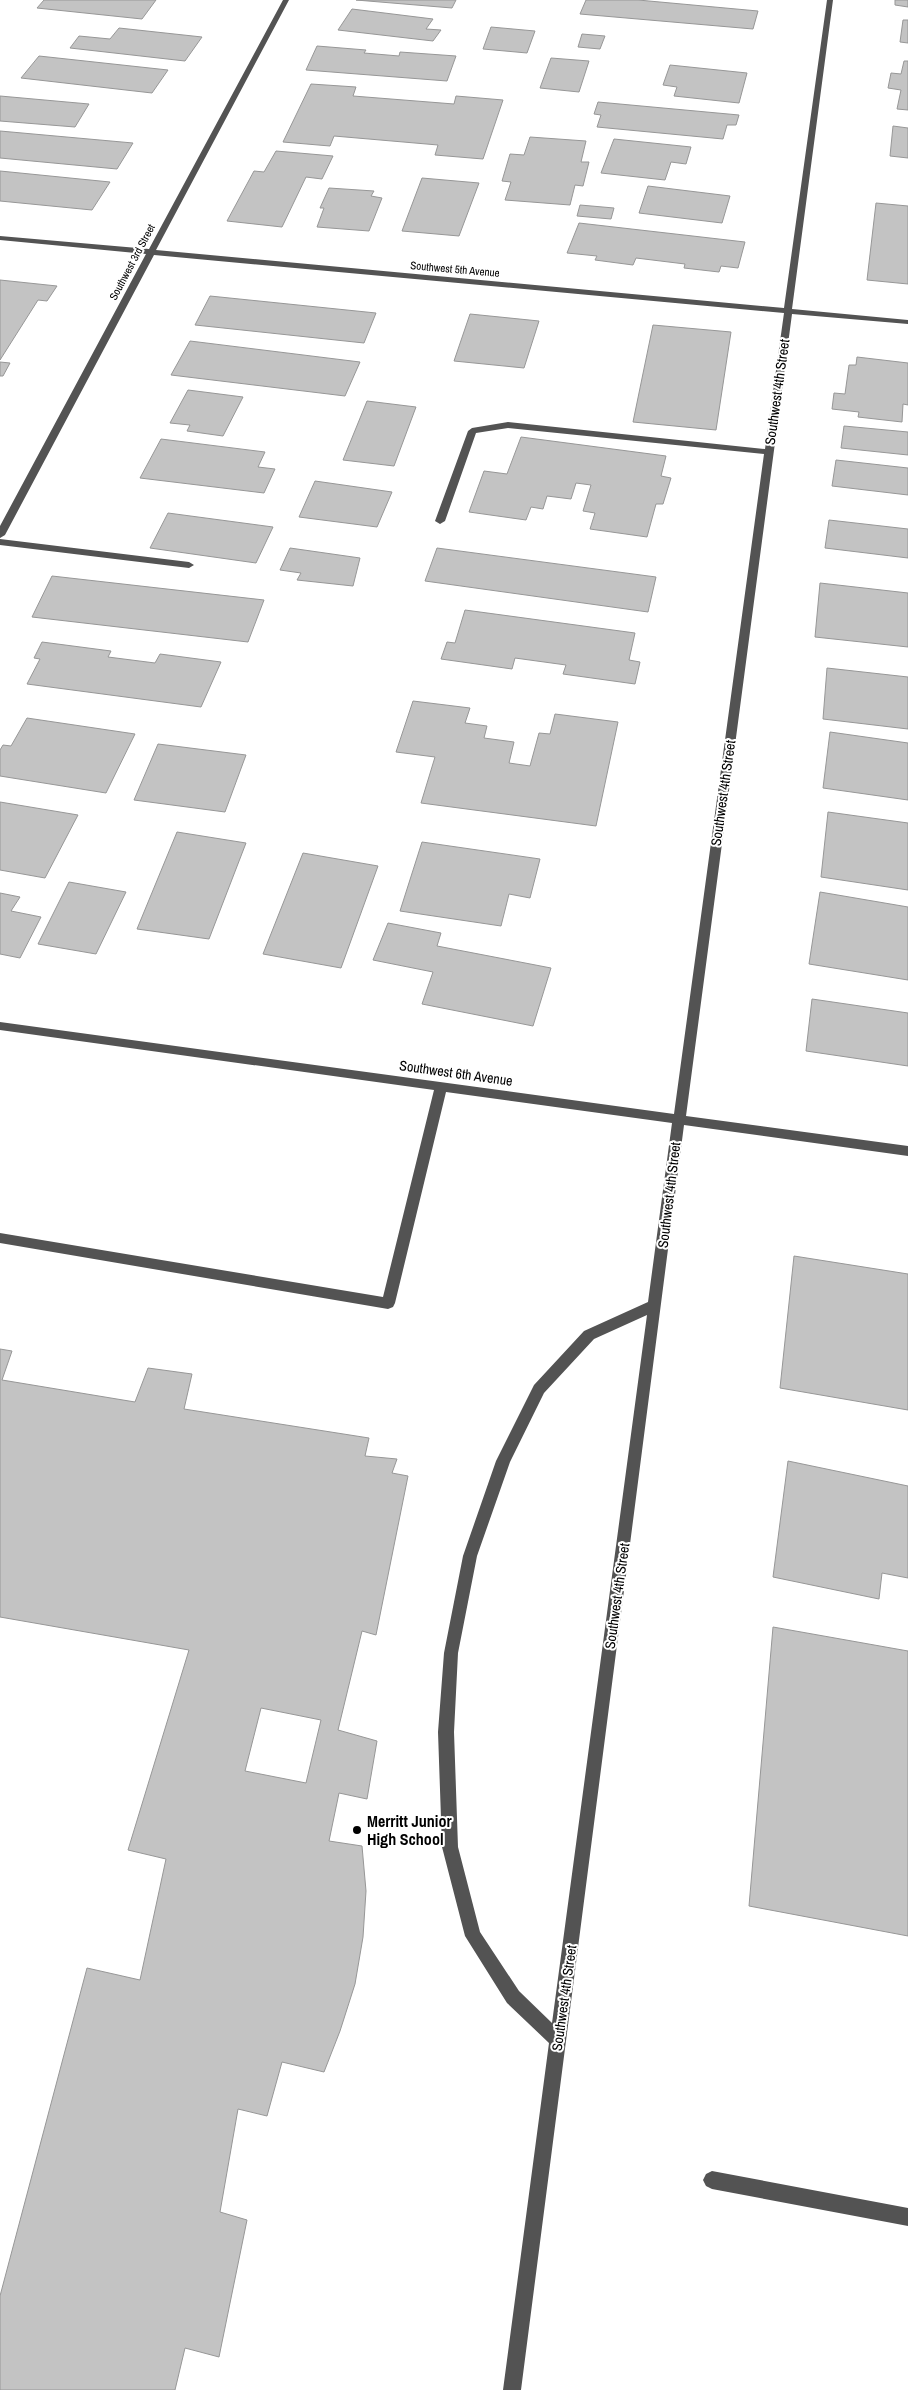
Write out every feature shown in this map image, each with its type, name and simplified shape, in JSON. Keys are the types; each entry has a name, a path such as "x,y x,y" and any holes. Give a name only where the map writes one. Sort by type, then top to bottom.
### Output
{"street":[{"name":"Southwest 3rd Street","path":"0,535 286,0"},
{"name":"Southwest 4th Street","path":"512,2390 679,1120 830,0"},
{"name":"Southwest 5th Avenue","path":"0,238 908,322"},
{"path":"440,521 472,432 486,427 517,426 769,452"},
{"path":"0,542 188,565"},
{"name":"Southwest 6th Avenue","path":"0,1026 908,1151"},
{"path":"0,1238 388,1303 441,1086"},
{"path":"558,2040 513,1997 473,1936 450,1847 446,1732 451,1654 470,1556 503,1461 539,1389 589,1335 655,1305"},
{"path":"712,2180 908,2217"}],"building":[{"path":"44,0 156,0 142,19 37,8"},
{"path":"356,0 456,0 452,8"},
{"path":"586,0 638,0 758,11 753,29 580,14"},
{"path":"895,0 908,0 908,7 895,5"},
{"path":"352,9 433,19 426,29 441,30 433,41 338,30"},
{"path":"903,20 908,20 908,43 900,42"},
{"path":"491,27 535,31 527,53 483,49"},
{"path":"119,28 202,37 185,61 70,48 79,36 110,39"},
{"path":"582,34 605,36 600,49 578,47"},
{"path":"317,46 366,50 364,53 399,56 400,52 456,56 447,81 306,70"},
{"path":"39,56 168,70 152,93 21,78"},
{"path":"551,58 589,61 579,92 540,88"},
{"path":"904,61 908,61 908,110 897,109 901,90 888,88 891,73 901,74"},
{"path":"670,65 747,73 739,103 674,96 677,87 663,85"},
{"path":"311,84 356,87 353,96 454,104 456,96 503,100 483,159 435,155 438,145 334,136 330,146 283,142"},
{"path":"0,96 89,104 75,127 0,121"},
{"path":"598,102 739,115 736,125 727,125 723,139 597,127 601,115 594,114"},
{"path":"893,126 908,128 908,158 890,156"},
{"path":"0,131 133,143 117,169 0,158"},
{"path":"530,137 586,141 581,162 589,162 583,186 575,185 570,205 505,200 511,182 502,181 510,154 524,155"},
{"path":"614,139 691,147 686,164 671,162 665,180 601,173"},
{"path":"276,151 333,156 322,179 306,177 282,227 227,221 254,171 264,172"},
{"path":"0,171 110,182 92,210 0,201"},
{"path":"422,178 479,183 459,236 402,231"},
{"path":"648,186 730,196 722,223 639,213"},
{"path":"329,188 374,191 371,196 382,198 369,231 317,227 324,208 320,208"},
{"path":"876,203 908,206 908,284 867,280"},
{"path":"580,205 614,208 611,219 577,216"},
{"path":"579,223 745,242 738,268 721,266 719,272 684,268 685,264 636,258 633,265 595,260 597,256 567,253"},
{"path":"0,280 57,286 47,301 38,300 0,360"},
{"path":"210,296 376,313 364,343 195,325"},
{"path":"470,314 539,321 524,368 454,361"},
{"path":"653,325 731,332 716,430 633,422"},
{"path":"190,341 360,362 345,396 171,375"},
{"path":"857,357 908,363 908,405 903,404 902,422 858,417 859,412 832,409 834,393 845,394 849,365 856,365"},
{"path":"0,362 10,363 3,376 0,376"},
{"path":"188,390 243,397 223,436 187,431 190,425 170,423"},
{"path":"367,401 416,407 394,466 343,460"},
{"path":"844,426 908,432 908,455 841,448"},
{"path":"521,437 666,456 661,476 671,478 663,504 656,504 647,537 590,529 595,513 583,511 591,485 576,483 571,499 547,496 543,509 531,507 526,520 469,512 484,471 507,474"},
{"path":"161,439 265,452 258,467 275,469 264,493 140,478"},
{"path":"836,460 908,468 908,495 832,486"},
{"path":"315,481 392,492 377,527 299,517"},
{"path":"168,513 273,527 256,563 150,548"},
{"path":"829,520 908,529 908,558 825,548"},
{"path":"290,548 360,558 353,586 297,580 301,573 280,570"},
{"path":"437,548 656,577 648,612 425,581"},
{"path":"52,576 264,600 248,642 32,617"},
{"path":"820,583 908,593 908,647 815,637"},
{"path":"465,610 635,633 629,660 640,662 635,684 563,674 566,665 515,658 512,669 441,659 447,642 455,643"},
{"path":"42,642 111,651 108,657 155,663 160,654 221,662 201,707 27,684 40,659 34,658"},
{"path":"827,668 908,677 908,729 823,719"},
{"path":"413,701 470,708 465,723 487,726 484,738 514,742 509,763 530,766 539,733 550,734 555,714 618,722 596,826 421,803 435,757 396,752"},
{"path":"27,718 135,734 106,793 0,776 0,750 3,745 11,746"},
{"path":"830,732 908,743 908,800 823,788"},
{"path":"158,744 246,755 225,812 134,800"},
{"path":"0,802 78,815 45,878 0,870"},
{"path":"828,812 908,823 908,890 821,877"},
{"path":"177,832 246,843 209,939 137,929"},
{"path":"422,842 540,859 530,898 509,894 501,926 400,911"},
{"path":"303,853 378,866 341,968 263,954"},
{"path":"69,882 126,892 96,954 38,944"},
{"path":"820,892 908,907 908,980 809,964"},
{"path":"0,893 20,897 11,911 41,917 20,958 0,954"},
{"path":"388,923 441,933 437,946 551,968 533,1026 422,1004 433,972 373,960"},
{"path":"812,999 908,1013 908,1066 806,1051"},
{"path":"794,1256 908,1274 908,1410 780,1388"},
{"path":"0,1349 12,1351 2,1380 135,1402 148,1368 192,1374 184,1409 369,1438 365,1456 397,1459 392,1473 408,1476 376,1635 362,1631 338,1730 377,1741 367,1799 339,1793 329,1841 362,1846 366,1891 363,1937 355,1984 324,2072 282,2062 267,2116 238,2109 220,2212 247,2220 219,2357 185,2348 175,2390 0,2390 0,2296 87,1968 140,1980 166,1859 128,1850 189,1650 0,1617","holes":["261,1708 321,1720 306,1783 245,1771"]},
{"path":"788,1461 908,1486 908,1578 882,1573 879,1599 773,1577"},
{"path":"773,1627 908,1651 908,1936 749,1906"}],"place":[{"name":"Merritt Junior High School","path":"357,1830"}]}
